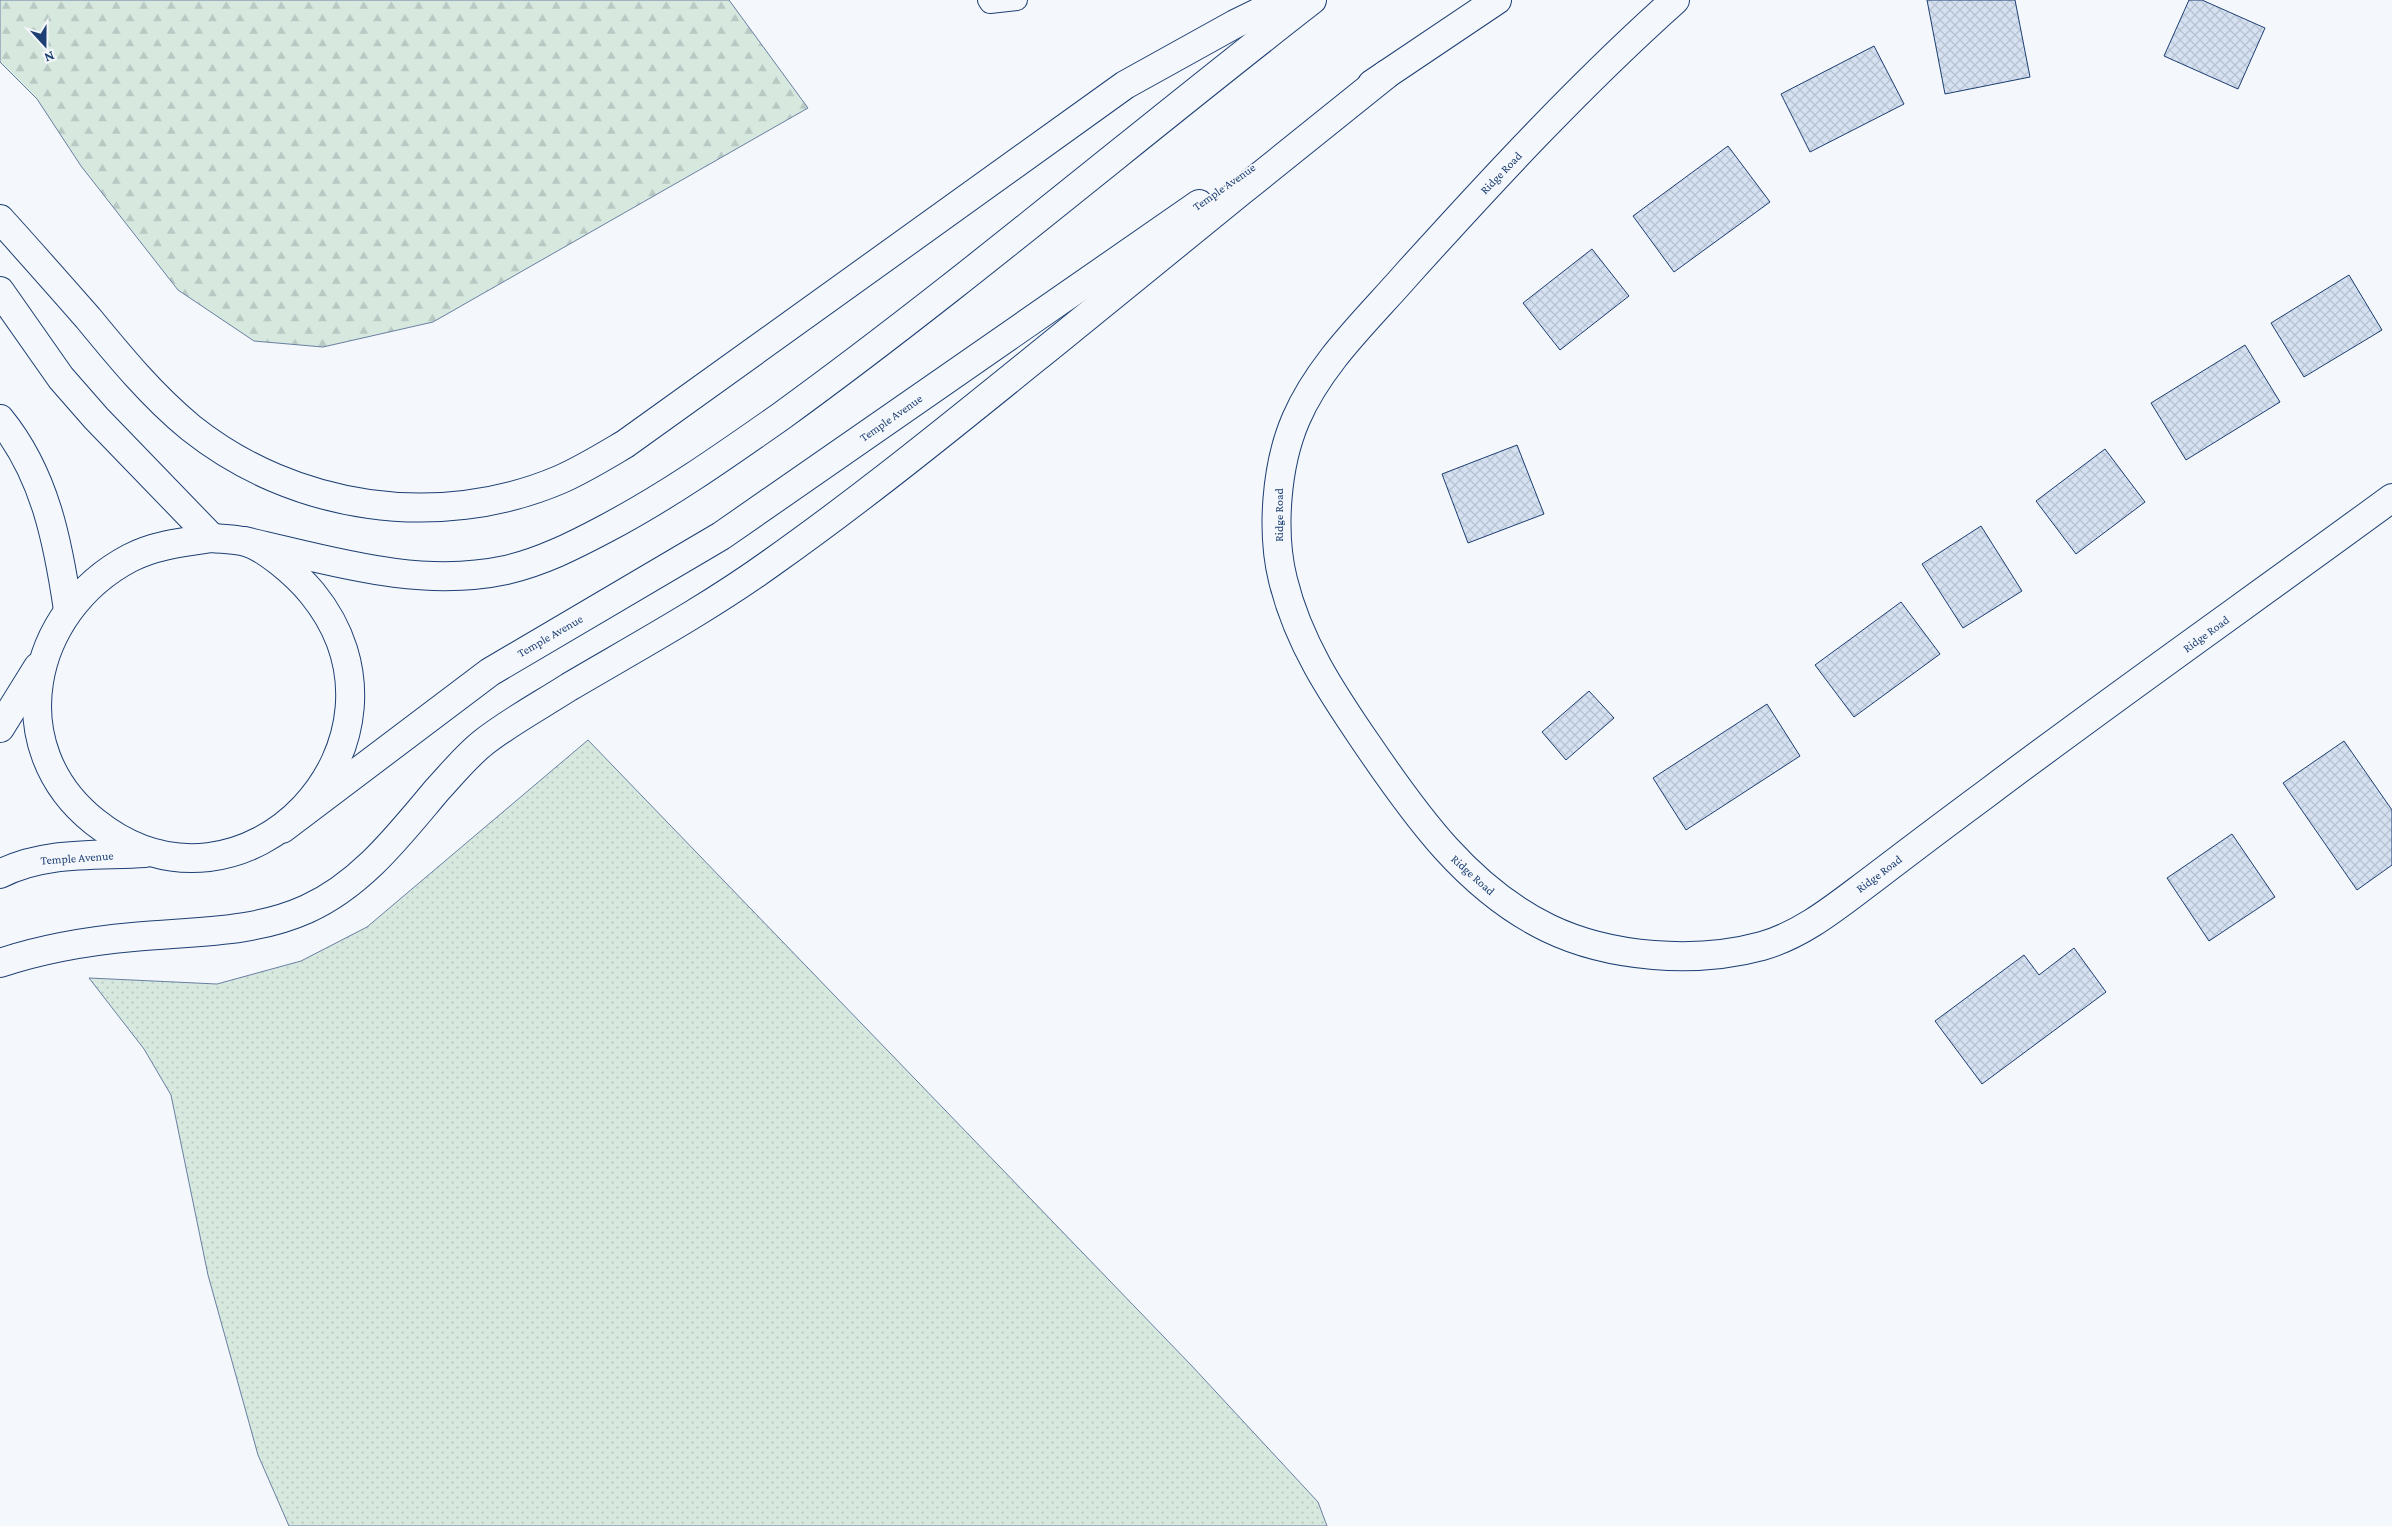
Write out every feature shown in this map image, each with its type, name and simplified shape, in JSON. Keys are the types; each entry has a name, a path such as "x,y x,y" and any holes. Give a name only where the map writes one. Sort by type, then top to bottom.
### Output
{"main road":[{"path":"0,219 137,376 191,428 217,447 252,468 283,482 322,495 366,505 418,508 466,505 511,496 558,480 595,462 625,444 1126,85 1236,24 1284,0"},
{"path":"0,728 43,660 53,634 68,610 86,589 131,558 155,548 212,538 244,541 357,566 410,575 437,576 487,574 507,570 550,556 578,543 689,480 821,386 997,251 1312,0"},
{"name":"Temple Avenue","path":"282,829 474,683 524,651 721,536 1387,74 1497,0"},
{"name":"Ridge Road","path":"1675,0 1604,65 1464,211 1318,377 1294,423 1280,473 1277,518 1281,575 1296,624 1326,683 1411,809 1448,853 1504,904 1552,930 1606,948 1656,955 1719,955 1767,944 1812,924 2008,777 2392,498"},
{"path":"0,963 50,950 88,943 251,926 279,920 308,908 336,893 370,864 462,762 482,743 528,712 728,592 829,521 914,456 1387,74"},
{"path":"0,291 62,378 96,418 212,538"},
{"path":"0,419 32,471 51,517 59,550 68,610"},
{"path":"43,660 38,698 41,736 54,773 64,789 89,818 105,830 121,840 158,853 179,856 222,854 257,842 282,829 308,806 336,763 342,747 349,713 349,677 340,640 323,607 300,579 275,558 244,541"},
{"name":"Temple Avenue","path":"0,874 21,864 50,858 158,853"}],"lane":[{"path":"988,0 990,2 1017,0"}],"green space":[{"path":"0,0 729,0 808,108 433,322 323,347 254,341 178,290 81,166 37,99 0,62"},
{"path":"588,740 1191,1365 1318,1502 1327,1526 289,1526 258,1455 208,1275 171,1095 144,1049 89,978 217,984 301,961 367,927"}],"building":[{"path":"1927,0 2015,0 2030,77 1945,94"},
{"path":"2189,0 2202,0 2265,28 2238,89 2164,56"},
{"path":"1874,46 1904,104 1810,152 1781,94"},
{"path":"1728,146 1770,202 1674,272 1633,216"},
{"path":"1592,249 1629,296 1560,350 1523,303"},
{"path":"2349,275 2382,330 2304,377 2271,323"},
{"path":"2245,345 2280,402 2186,460 2151,403"},
{"path":"1517,445 1544,514 1468,543 1442,474"},
{"path":"2105,449 2145,502 2076,554 2036,501"},
{"path":"1981,526 2022,591 1963,628 1922,564"},
{"path":"1901,602 1940,654 1854,717 1815,665"},
{"path":"1589,691 1614,718 1566,760 1542,732"},
{"path":"1767,704 1800,756 1686,830 1653,778"},
{"path":"2344,741 2392,810 2392,865 2357,890 2283,783"},
{"path":"2232,834 2275,897 2209,941 2167,878"},
{"path":"2074,948 2106,992 1982,1084 1935,1021 2024,955 2039,975"}]}
